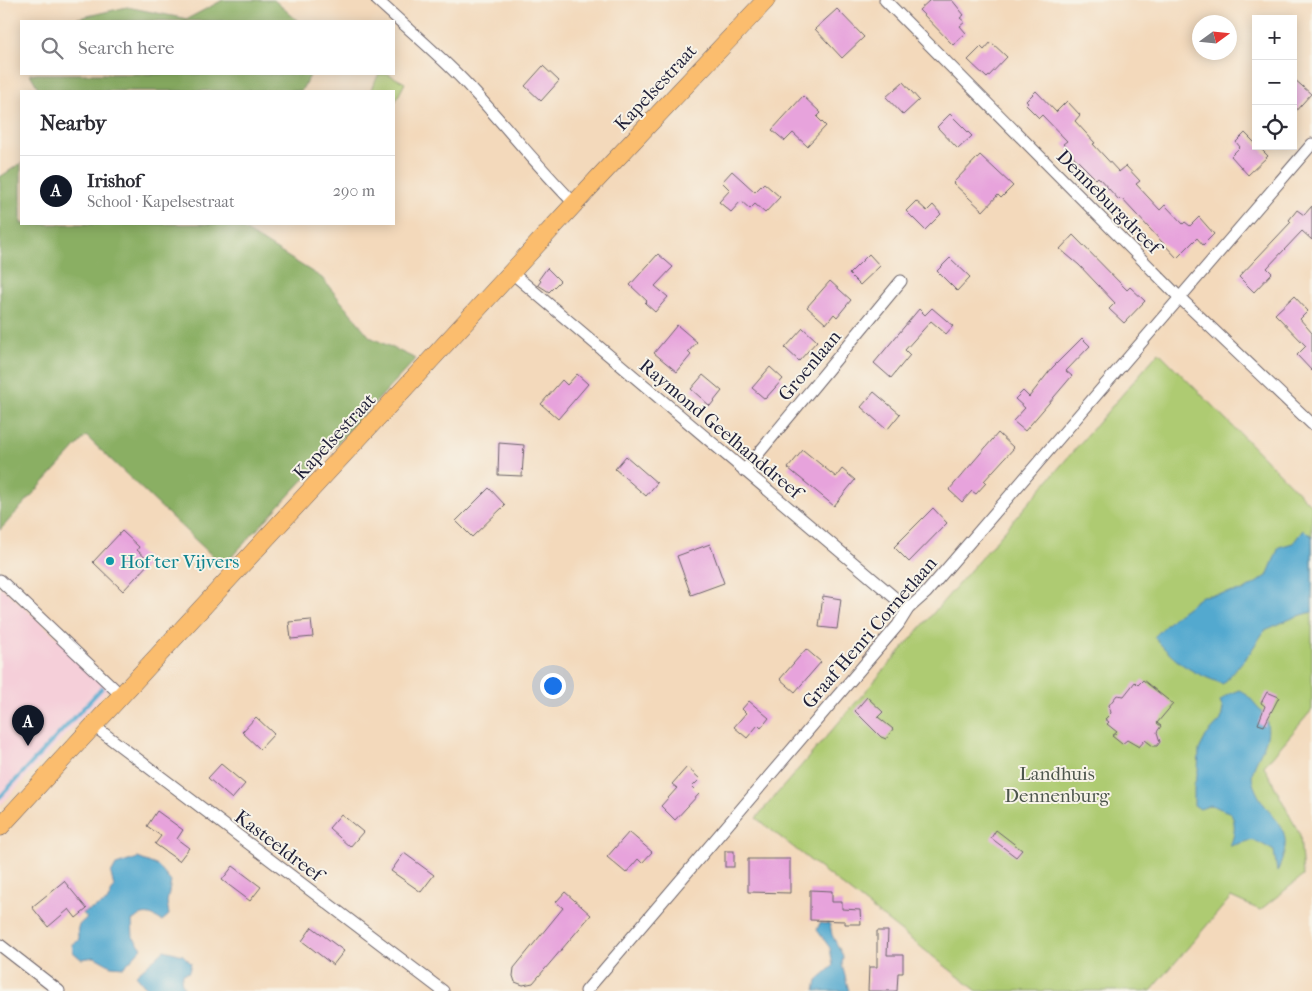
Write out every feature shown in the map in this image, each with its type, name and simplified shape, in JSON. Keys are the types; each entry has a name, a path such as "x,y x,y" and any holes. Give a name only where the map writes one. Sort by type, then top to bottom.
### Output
{"main road":[{"name":"Kapelsestraat","path":"0,828 575,204 766,0"}],"street":[{"path":"377,0 462,79 516,137 545,174 575,204"},
{"name":"Denneburgdreef","path":"885,0 1180,298 1312,424"},
{"name":"Graaf Henri Cornetlaan","path":"586,991 898,625 908,609 926,593 1312,144"},
{"name":"Raymond Geelhanddreef","path":"512,273 908,609"},
{"name":"Groenlaan","path":"744,471 901,282"},
{"path":"0,580 122,696"},
{"name":"Kasteeldreef","path":"94,726 443,991"},
{"path":"0,945 59,991"}],"shaded area":[{"path":"0,586 111,686 0,806"}],"green space":[{"path":"223,0 274,0 297,20 70,20 127,7 187,19"},
{"path":"31,75 310,75 302,90 39,90"},
{"path":"378,75 390,75 405,83 395,102 395,90 371,90"},
{"path":"20,164 20,225 237,225 322,278 370,337 416,359 223,566 86,436 0,530 0,177"},
{"name":"Landhuis Dennenburg","path":"1159,352 1312,506 1312,710 1264,766 1300,835 1303,876 1260,910 1231,897 1151,991 977,991 756,818"}],"water":[{"path":"1303,530 1312,536 1312,612 1265,630 1249,654 1223,684 1201,675 1177,661 1154,637 1176,615 1202,596 1243,591 1267,576 1279,547 1293,543"},
{"path":"1239,690 1246,694 1256,705 1268,727 1267,737 1252,774 1253,783 1259,796 1279,823 1283,832 1285,842 1277,872 1274,851 1266,846 1256,841 1248,841 1230,846 1234,829 1231,813 1211,805 1200,809 1194,805 1194,786 1198,771 1199,750 1206,736 1221,720 1223,708 1220,701 1227,695"},
{"path":"138,858 158,866 171,882 167,902 169,915 162,921 144,915 132,921 133,937 142,948 124,967 111,966 95,957 81,959 73,952 72,944 79,940 78,927 87,918 83,913 107,902 114,887 111,874 116,865"},
{"path":"820,923 830,924 832,935 843,956 842,965 849,991 815,991 817,980 833,966 830,948 817,930"},
{"path":"164,950 183,955 191,963 189,972 183,974 181,980 185,991 149,991 136,975"}],"building":[{"path":"930,0 952,0 964,15 960,18 965,22 960,26 966,33 953,45 919,10"},
{"path":"837,9 864,37 842,58 815,29"},
{"path":"991,42 1007,57 987,78 968,60 981,47 984,50"},
{"path":"543,66 559,81 541,101 525,86"},
{"path":"903,82 919,100 903,115 886,97"},
{"path":"1297,82 1311,94 1297,110"},
{"path":"1036,91 1056,112 1067,101 1080,115 1075,121 1095,143 1093,144 1119,172 1126,166 1140,181 1136,184 1160,210 1165,205 1183,224 1185,222 1190,226 1199,217 1214,234 1203,245 1197,238 1177,258 1121,198 1119,200 1098,177 1096,179 1076,159 1063,144 1067,141 1042,115 1039,118 1026,105 1028,103 1026,101"},
{"path":"803,96 821,113 817,117 826,126 807,146 793,133 785,141 772,130"},
{"path":"950,114 972,136 958,149 937,127"},
{"path":"1245,133 1252,140 1252,150 1262,150 1268,156 1248,175 1231,156 1240,147 1236,142"},
{"path":"980,155 1013,186 1001,198 998,195 983,211 953,183"},
{"path":"732,171 755,192 764,183 780,197 765,213 755,204 750,209 741,201 731,212 719,202 730,190 722,182"},
{"path":"916,201 927,211 933,205 941,214 925,230 906,211"},
{"path":"1312,206 1312,240 1302,231 1267,268 1272,273 1254,292 1239,277 1291,222 1289,220 1297,210 1304,215"},
{"path":"1073,235 1127,290 1130,287 1145,301 1124,323 1109,309 1115,303 1079,265 1060,249"},
{"path":"658,254 673,267 655,286 668,297 655,312 645,303 647,301 630,285"},
{"path":"869,254 880,266 860,285 849,274"},
{"path":"950,258 970,277 957,291 937,271"},
{"path":"547,268 560,281 549,292 538,285 541,281 539,279"},
{"path":"830,281 851,300 837,317 834,314 826,324 807,307"},
{"path":"1294,296 1308,311 1300,319 1312,333 1312,371 1297,355 1306,346 1275,314"},
{"path":"932,308 953,326 946,334 931,321 905,350 910,355 891,378 874,363 919,309 925,315"},
{"path":"677,325 697,342 688,352 691,355 677,372 654,353"},
{"path":"803,328 817,341 799,361 785,348"},
{"path":"1082,338 1090,346 1066,371 1072,376 1025,431 1013,421 1025,408 1015,399 1023,391 1029,397 1052,368"},
{"path":"770,367 783,379 765,399 752,388"},
{"path":"577,374 588,384 558,419 541,404 562,380 567,385"},
{"path":"703,375 722,391 710,406 691,389"},
{"path":"874,392 900,414 887,430 861,407"},
{"path":"998,433 1014,448 984,481 986,483 976,494 972,491 962,502 949,490"},
{"path":"499,443 524,445 522,476 498,475"},
{"path":"803,450 836,477 842,469 855,480 834,506 788,468"},
{"path":"626,456 657,483 646,496 615,469"},
{"path":"489,488 505,505 472,537 456,521"},
{"path":"933,508 947,523 909,562 894,547"},
{"name":"Hof ter Vijvers","path":"122,531 139,547 137,550 150,562 123,591 93,562"},
{"path":"710,544 724,583 691,595 677,556"},
{"path":"823,596 841,599 837,629 819,627"},
{"path":"311,620 313,637 291,639 289,622"},
{"path":"806,649 821,662 795,692 780,679"},
{"path":"1143,680 1173,704 1157,723 1161,726 1157,732 1160,742 1157,746 1153,746 1145,740 1139,747 1127,740 1122,744 1112,736 1117,732 1107,724 1109,722 1105,719 1111,713 1109,705 1117,695 1124,696 1135,682 1138,685"},
{"path":"1267,692 1279,697 1264,726 1258,724 1265,706 1261,703"},
{"path":"867,697 883,712 878,717 893,729 886,739 881,737 855,711"},
{"path":"749,701 769,718 761,728 758,725 747,738 734,727 746,713 742,709"},
{"path":"256,717 274,734 260,749 242,732"},
{"path":"221,764 245,784 232,799 208,778"},
{"path":"687,767 700,779 692,787 699,794 675,820 661,806 677,788 672,784"},
{"path":"157,811 183,830 177,839 189,848 179,861 155,844 161,836 147,826"},
{"path":"341,814 363,832 350,847 329,828"},
{"path":"996,830 1022,850 1016,857 991,838"},
{"path":"629,832 652,852 642,863 638,859 626,873 607,857"},
{"path":"725,851 734,851 734,867 725,867"},
{"path":"404,853 434,875 421,892 391,871"},
{"path":"748,859 790,859 790,893 748,892"},
{"path":"233,866 261,887 250,901 222,880"},
{"path":"64,881 87,909 76,918 69,909 48,927 32,907"},
{"path":"810,890 832,891 832,902 842,902 842,909 860,910 861,924 845,924 845,921 810,920"},
{"path":"565,892 591,915 533,983 523,985 515,982 513,976 514,968 563,908 556,902"},
{"path":"312,927 344,951 333,965 302,941"},
{"path":"877,931 888,931 887,955 903,955 903,973 898,973 897,991 868,991 869,967 877,967"}],"waterway":[{"path":"0,797 102,688"}],"place":[{"name":"Hof ter Vijvers","path":"110,561"},
{"name":"Irishof","path":"28,746"}]}
